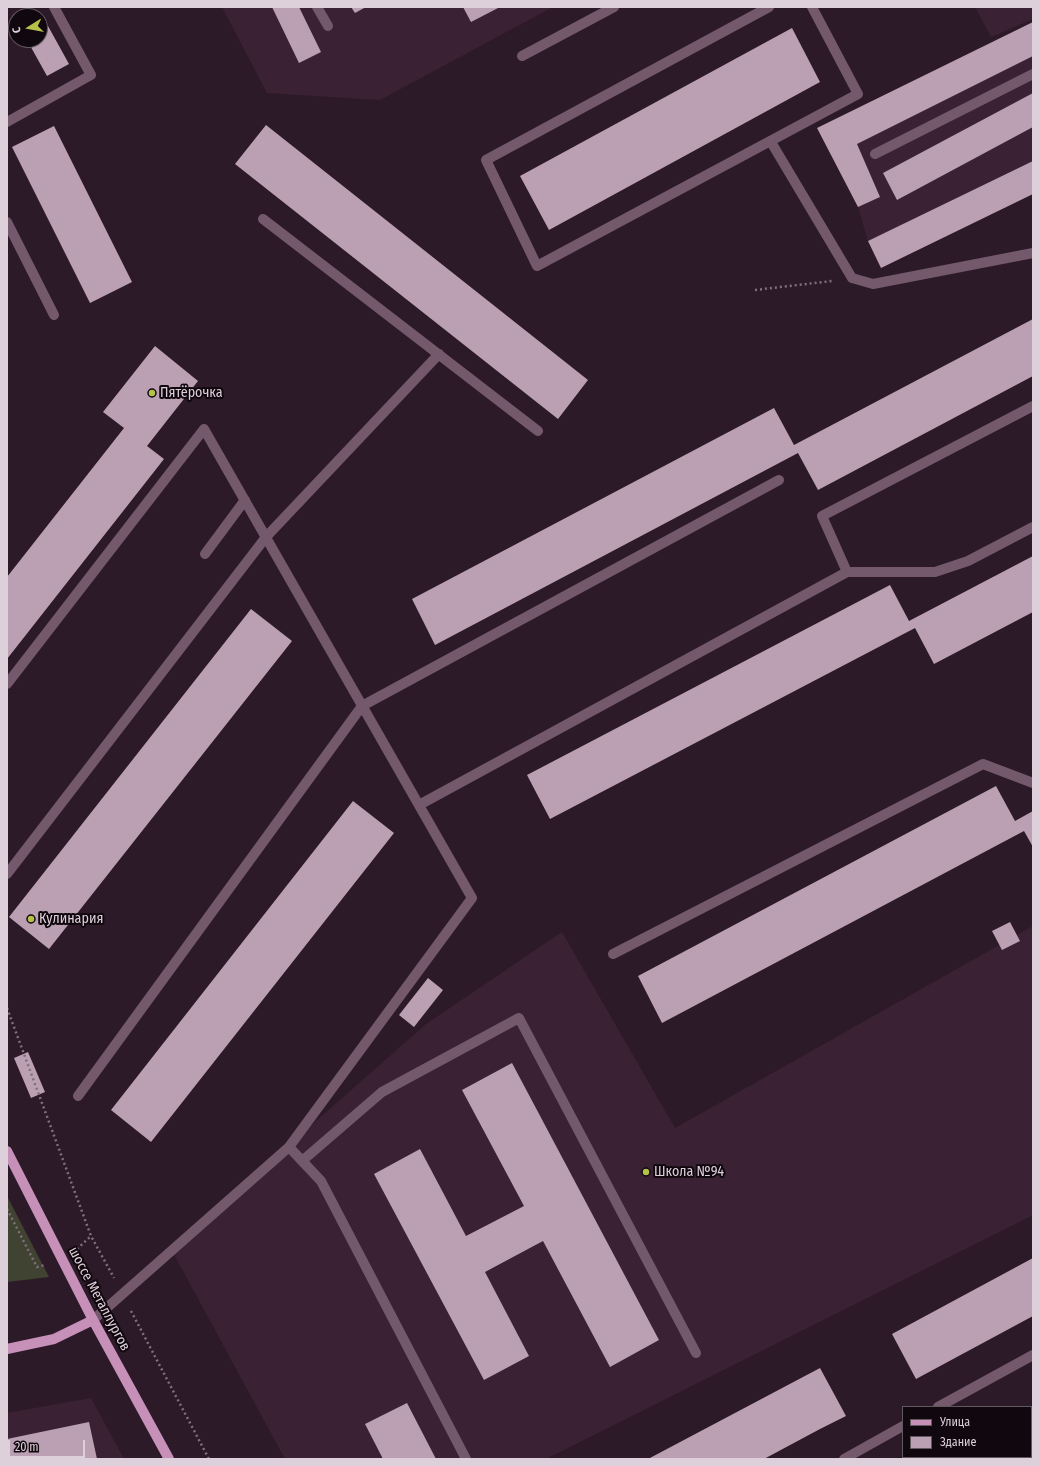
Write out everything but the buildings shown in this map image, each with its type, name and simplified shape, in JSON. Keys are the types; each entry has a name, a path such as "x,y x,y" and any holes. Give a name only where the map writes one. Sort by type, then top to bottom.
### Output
{"main road":[{"name":"шоссе Металлургов","path":"7,1152 93,1320 169,1459"},
{"path":"7,1349 54,1339 93,1320"}],"lane":[{"path":"7,122 92,75 54,7"},
{"path":"317,7 328,26"},
{"path":"522,56 614,7"},
{"path":"769,7 486,160 537,266 771,142 858,94 812,7"},
{"path":"875,154 1033,74"},
{"path":"771,142 852,278 873,284 1033,253"},
{"path":"263,219 538,431"},
{"path":"7,222 54,315"},
{"path":"7,874 266,537 439,354"},
{"path":"847,572 822,516 1033,406"},
{"path":"7,684 204,429 472,898 288,1147 93,1320"},
{"path":"78,1096 362,706 779,480"},
{"path":"205,554 245,500"},
{"path":"419,805 847,572 935,572 968,561 1033,527"},
{"path":"613,954 984,764 1033,783"},
{"path":"302,1161 382,1092 519,1018 696,1353"},
{"path":"288,1147 321,1181 466,1459"},
{"path":"940,1406 1033,1355"},
{"path":"844,1459 902,1427"}],"path":[{"path":"755,290 852,278"},
{"path":"7,1008 91,1236 209,1459"},
{"path":"7,1209 37,1267"}],"shaded area":[{"path":"222,7 553,7 380,100 267,93"},
{"path":"975,7 1033,7 1033,19 991,37"},
{"path":"1033,22 1033,194 881,268 868,241 858,207 817,128"},
{"name":"Школа №94","path":"1033,926 1033,1215 546,1459 285,1459 171,1249 426,1024 562,932 675,1128"},
{"path":"91,1398 124,1459 7,1459 7,1413"}],"green space":[{"path":"7,1196 49,1277 7,1282"}],"place":[{"name":"Пятёрочка","path":"152,393"},
{"name":"Кулинария","path":"31,919"},
{"name":"Школа №94","path":"646,1172"}]}
